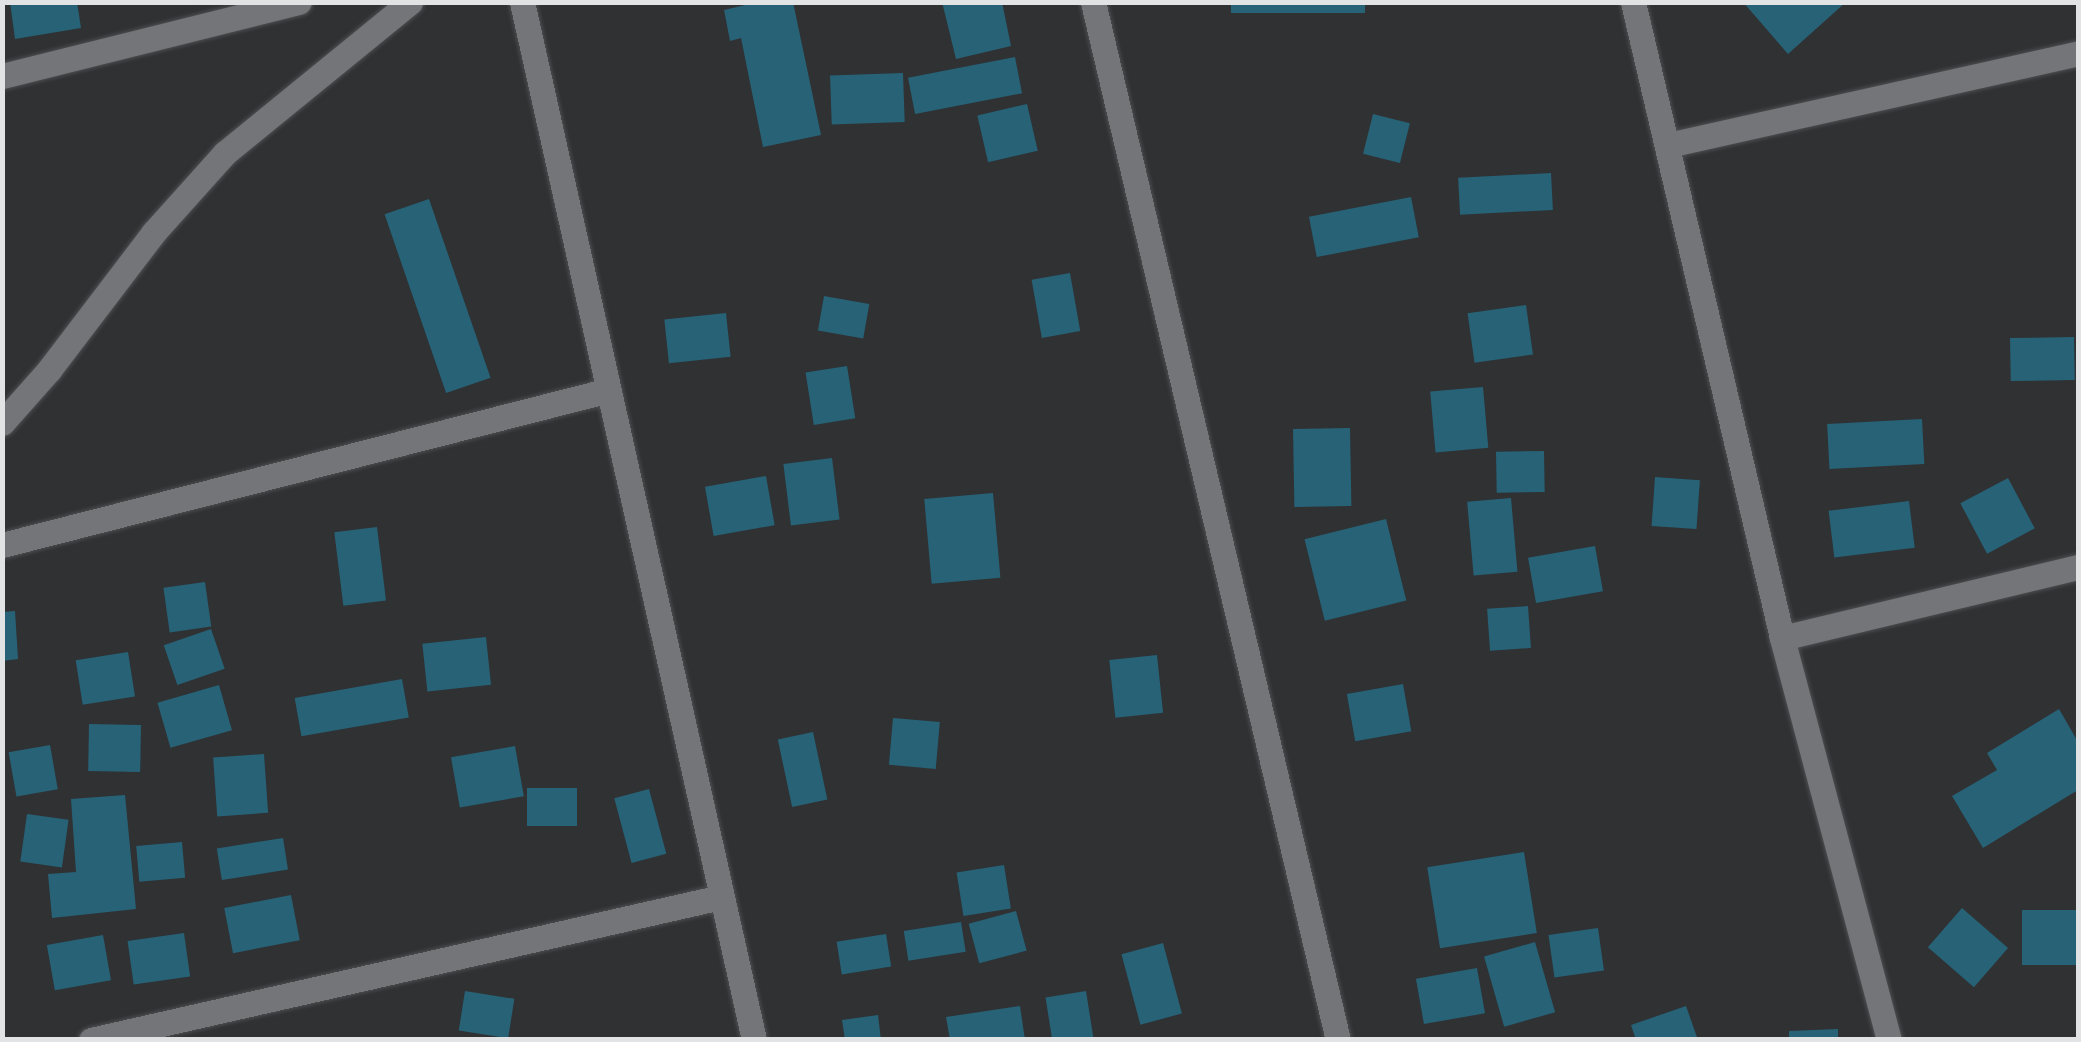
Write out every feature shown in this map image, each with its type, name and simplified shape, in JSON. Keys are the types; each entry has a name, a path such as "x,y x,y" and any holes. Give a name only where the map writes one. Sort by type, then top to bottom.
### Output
{"street":[{"path":"2,76 299,2"},
{"path":"2,423 50,370 154,232 225,152 410,2"},
{"path":"522,2 754,1040"},
{"path":"1093,2 1338,1040"},
{"path":"1633,2 1782,638 1889,1040"},
{"path":"1668,145 2078,54"},
{"path":"2,545 610,390"},
{"path":"1782,638 2078,568"},
{"path":"90,1040 721,897"}],"building":[{"path":"10,2 77,2 81,28 15,39"},
{"path":"758,2 793,2 821,135 763,147 741,38 730,41 724,10"},
{"path":"942,2 1002,2 1011,46 956,59"},
{"path":"1231,2 1365,2 1365,13 1231,13"},
{"path":"1743,2 1846,2 1788,54"},
{"path":"1015,57 1022,93 915,114 908,78"},
{"path":"903,73 905,122 832,125 830,76"},
{"path":"1027,104 1038,151 988,162 977,115"},
{"path":"1373,114 1410,123 1400,163 1363,154"},
{"path":"1551,173 1553,210 1460,215 1458,178"},
{"path":"1411,197 1419,237 1317,257 1309,217"},
{"path":"429,199 491,378 446,393 385,214"},
{"path":"1070,273 1080,331 1042,338 1032,280"},
{"path":"824,296 869,304 863,338 818,330"},
{"path":"1526,305 1533,355 1475,363 1468,313"},
{"path":"726,313 731,357 669,363 664,319"},
{"path":"2074,337 2075,380 2011,381 2010,338"},
{"path":"847,366 855,418 814,425 806,373"},
{"path":"1483,387 1488,448 1436,452 1430,392"},
{"path":"1922,419 1924,464 1829,469 1827,424"},
{"path":"1350,428 1351,506 1294,507 1293,429"},
{"path":"1544,451 1545,492 1497,493 1496,452"},
{"path":"832,458 840,520 791,526 783,464"},
{"path":"766,476 775,525 714,536 705,487"},
{"path":"1655,477 1700,480 1696,529 1652,526"},
{"path":"2008,478 2035,528 1987,554 1960,503"},
{"path":"993,493 1000,578 932,584 924,499"},
{"path":"1511,498 1517,572 1474,576 1467,502"},
{"path":"1909,501 1915,548 1834,558 1829,511"},
{"path":"1386,519 1406,601 1325,621 1304,539"},
{"path":"377,527 386,600 343,606 334,532"},
{"path":"1595,546 1603,591 1536,603 1528,558"},
{"path":"205,582 211,627 170,632 163,588"},
{"path":"1528,606 1531,648 1490,651 1487,609"},
{"path":"15,611 18,659 2,661 2,612"},
{"path":"211,629 225,669 177,685 164,645"},
{"path":"486,637 491,685 427,691 422,644"},
{"path":"128,652 135,696 83,705 76,660"},
{"path":"1157,655 1163,713 1115,718 1109,660"},
{"path":"402,679 409,717 301,736 295,698"},
{"path":"1403,684 1411,731 1355,741 1347,694"},
{"path":"219,685 232,730 170,748 157,703"},
{"path":"2059,709 2078,742 2078,790 1983,848 1952,796 1997,770 1987,753"},
{"path":"893,718 940,722 936,769 889,765"},
{"path":"89,724 141,725 140,772 88,771"},
{"path":"813,732 827,799 792,807 778,739"},
{"path":"50,745 58,789 16,797 9,752"},
{"path":"515,746 524,796 460,808 451,757"},
{"path":"264,754 268,813 217,816 213,758"},
{"path":"527,788 577,788 577,826 527,826"},
{"path":"649,789 666,854 632,863 614,798"},
{"path":"125,795 136,909 52,918 48,874 76,872 71,799"},
{"path":"27,814 69,820 62,867 20,862"},
{"path":"283,838 288,870 222,880 217,848"},
{"path":"182,842 185,878 139,882 136,846"},
{"path":"1524,852 1537,933 1440,948 1427,867"},
{"path":"1004,865 1011,908 963,916 957,873"},
{"path":"291,895 300,940 233,953 224,908"},
{"path":"1962,908 2008,948 1974,987 1928,947"},
{"path":"2022,910 2078,910 2078,965 2022,965"},
{"path":"1016,911 1027,951 979,963 969,924"},
{"path":"961,922 966,952 908,961 904,931"},
{"path":"1598,928 1604,971 1554,978 1548,935"},
{"path":"184,933 190,977 134,985 128,941"},
{"path":"886,934 891,967 842,974 837,942"},
{"path":"103,935 111,980 55,990 47,945"},
{"path":"1535,942 1555,1012 1504,1027 1484,957"},
{"path":"1163,943 1182,1014 1140,1025 1121,954"},
{"path":"1477,968 1485,1013 1424,1024 1416,979"},
{"path":"465,991 514,999 508,1038 459,1031"},
{"path":"1086,991 1093,1037 1052,1040 1046,997"},
{"path":"1020,1006 1025,1040 950,1040 946,1017"},
{"path":"1686,1006 1698,1040 1636,1040 1631,1025"},
{"path":"878,1015 881,1040 845,1040 842,1020"},
{"path":"1838,1029 1838,1040 1789,1040 1789,1031"}]}
